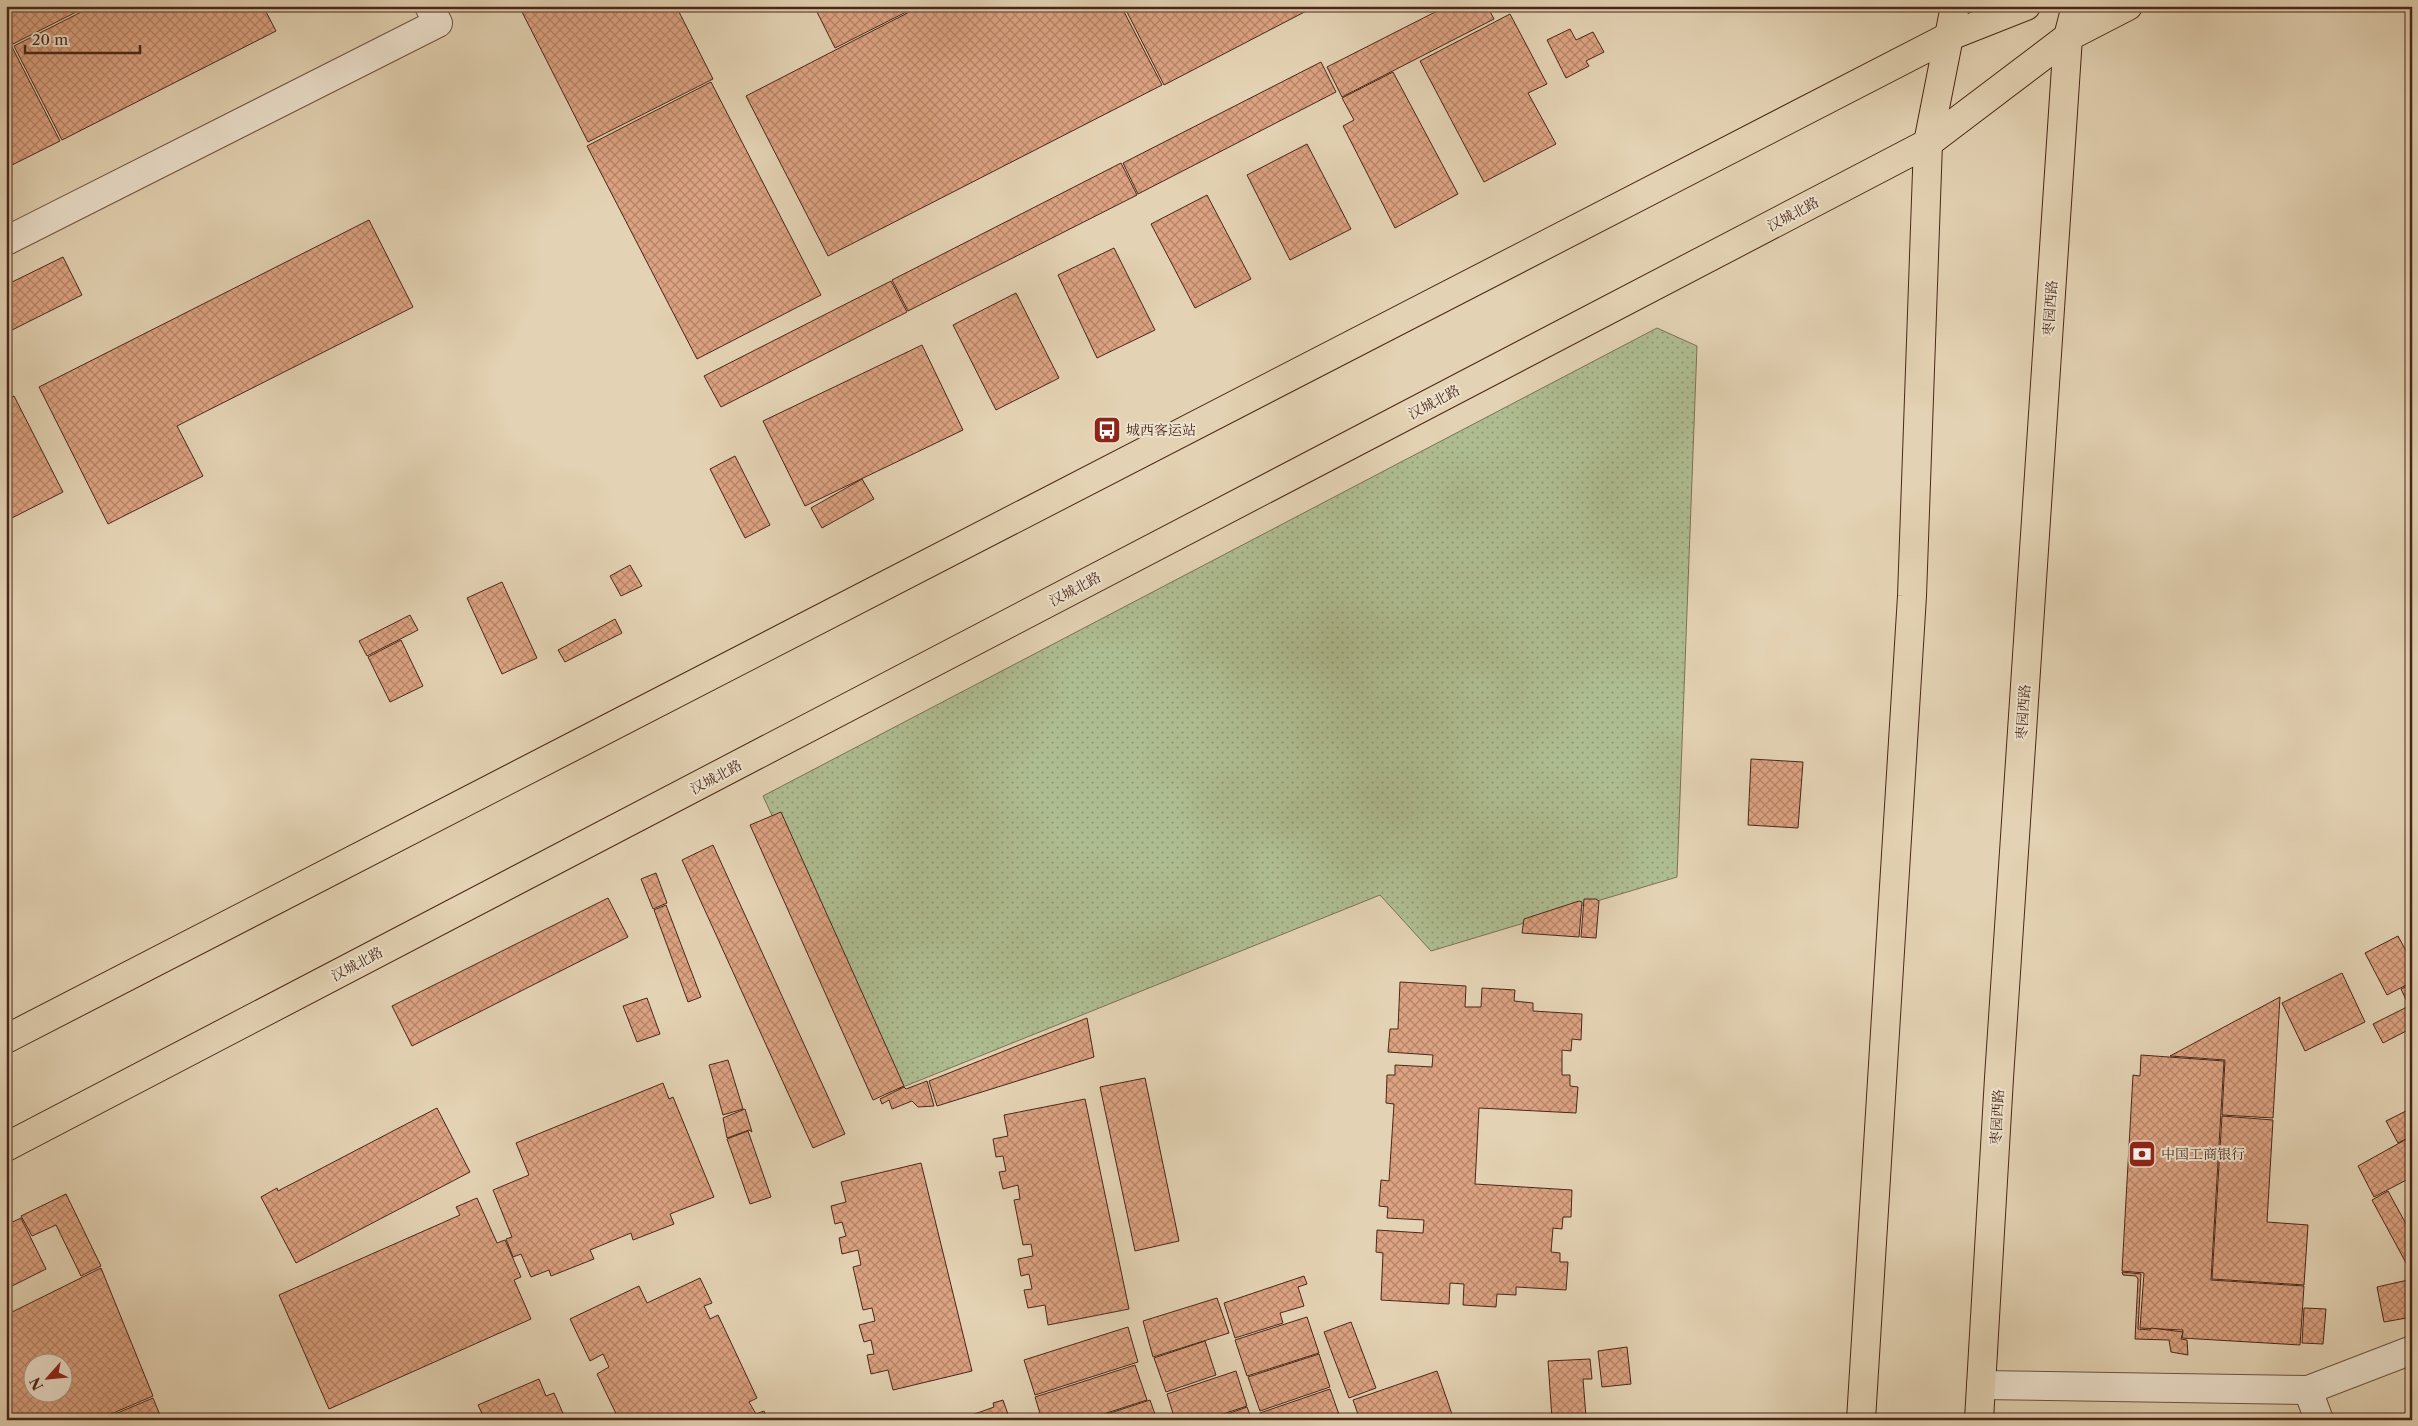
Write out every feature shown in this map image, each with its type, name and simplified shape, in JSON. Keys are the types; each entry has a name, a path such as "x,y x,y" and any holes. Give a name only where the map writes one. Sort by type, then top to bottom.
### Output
{"main road":[{"path":"1861,1420 1912,596 1928,143 1950,36 1954,6"},
{"path":"6,1040 1950,36 2026,6"},
{"name":"枣园西路","path":"1979,1420 2001,1048 2068,37 2076,6"},
{"name":"汉城北路","path":"6,1147 1928,143 2068,37 2128,6"}],"street":[{"path":"6,241 438,23 429,6"},
{"path":"1981,1385 2308,1390 2412,1350"},
{"path":"2308,1390 2319,1420"}],"green space":[{"path":"1657,328 1697,346 1677,877 1431,951 1380,895 898,1089 763,796"}],"building":[{"path":"6,6 88,6 13,44 6,31"},
{"path":"93,6 263,6 276,31 62,140 14,46"},
{"path":"519,6 676,6 713,79 588,142"},
{"path":"814,6 918,6 835,48"},
{"path":"921,6 1121,6 1162,85 828,256 746,96"},
{"path":"1124,6 1316,6 1164,85"},
{"path":"1447,6 1487,6 1494,19 1342,97 1327,67"},
{"path":"1510,14 1547,84 1528,93 1556,144 1484,182 1420,61"},
{"path":"1570,29 1576,40 1593,32 1604,52 1586,61 1589,66 1566,78 1547,40"},
{"path":"12,47 60,141 6,168 6,50"},
{"path":"1321,62 1336,92 1138,194 1123,163"},
{"path":"1393,72 1458,194 1395,228 1343,126 1354,120 1342,98"},
{"path":"711,82 821,295 697,359 587,146"},
{"path":"1307,144 1351,229 1290,260 1247,175"},
{"path":"1121,163 1137,195 908,311 892,280"},
{"path":"1207,195 1251,279 1195,308 1151,224"},
{"path":"369,220 413,307 177,426 203,476 108,524 39,387"},
{"path":"1114,248 1155,330 1097,358 1058,275"},
{"path":"63,257 82,295 6,333 6,285"},
{"path":"891,281 907,312 721,407 704,376"},
{"path":"1016,293 1059,378 996,410 953,325"},
{"path":"922,345 963,430 805,506 763,421"},
{"path":"14,396 63,492 6,521 6,400"},
{"path":"735,456 770,525 745,538 710,469"},
{"path":"862,479 874,499 822,528 811,508"},
{"path":"630,565 642,586 621,596 610,576"},
{"path":"502,582 537,658 502,674 467,598"},
{"path":"410,615 418,630 367,656 359,641"},
{"path":"615,619 622,633 565,662 558,650"},
{"path":"401,640 423,686 390,702 368,657"},
{"path":"1751,759 1803,762 1798,828 1748,825"},
{"path":"781,812 904,1086 873,1100 750,825"},
{"path":"713,845 845,1134 813,1148 682,860"},
{"path":"656,873 667,903 653,909 641,879"},
{"path":"608,898 628,937 412,1046 392,1006"},
{"path":"1584,899 1596,899 1599,901 1596,938 1581,937"},
{"path":"1579,901 1582,902 1579,937 1522,933 1524,919"},
{"path":"666,905 701,997 688,1002 654,910"},
{"path":"2398,936 2412,962 2412,982 2387,995 2365,953"},
{"path":"2342,973 2365,1022 2305,1051 2282,1003"},
{"path":"1400,982 1466,986 1465,1007 1481,1007 1482,988 1515,990 1514,1001 1533,1003 1533,1011 1582,1014 1581,1040 1572,1039 1571,1051 1562,1050 1562,1075 1570,1075 1570,1086 1578,1087 1576,1113 1479,1108 1475,1184 1572,1190 1571,1217 1563,1217 1562,1229 1553,1228 1551,1252 1560,1253 1560,1262 1568,1262 1566,1290 1516,1287 1516,1295 1497,1294 1496,1307 1463,1305 1464,1284 1450,1283 1449,1304 1381,1300 1383,1253 1376,1252 1377,1230 1423,1233 1424,1220 1387,1218 1388,1207 1379,1206 1381,1180 1389,1181 1394,1104 1386,1103 1387,1075 1395,1075 1395,1065 1432,1067 1433,1055 1388,1052 1390,1029 1398,1029"},
{"path":"2412,984 2412,1028 2383,1043 2373,1024 2409,1006 2401,989"},
{"path":"2280,997 2273,1118 2222,1115 2225,1060 2170,1056"},
{"path":"647,998 660,1034 637,1042 623,1006"},
{"path":"1087,1018 1094,1057 937,1106 929,1081"},
{"path":"2141,1055 2224,1061 2211,1280 2304,1286 2300,1345 2182,1338 2183,1330 2140,1328 2144,1273 2122,1271 2133,1075 2140,1076"},
{"path":"728,1060 743,1109 723,1115 709,1065"},
{"path":"1145,1078 1179,1241 1135,1251 1100,1087"},
{"path":"927,1081 934,1106 918,1107 912,1101 892,1109 889,1100 882,1104 880,1099 904,1087 906,1089"},
{"path":"663,1083 669,1099 673,1097 714,1197 670,1214 674,1224 633,1240 631,1233 590,1250 594,1259 551,1276 549,1270 531,1277 521,1254 513,1257 506,1239 512,1237 493,1190 529,1175 516,1143"},
{"path":"1085,1099 1129,1309 1048,1325 1045,1305 1028,1308 1024,1290 1032,1289 1029,1274 1021,1276 1018,1259 1033,1256 1031,1244 1023,1245 1014,1200 1020,1199 1018,1185 1003,1189 999,1172 1006,1171 1003,1156 996,1157 993,1139 1008,1136 1004,1115"},
{"path":"437,1108 470,1172 296,1263 261,1197 277,1188 278,1191"},
{"path":"2412,1108 2412,1136 2398,1143 2386,1121"},
{"path":"745,1109 752,1132 749,1130 727,1138 723,1118"},
{"path":"2222,1116 2273,1120 2267,1222 2308,1225 2304,1285 2212,1279"},
{"path":"748,1131 771,1197 750,1204 727,1139"},
{"path":"2412,1136 2412,1177 2374,1197 2358,1166"},
{"path":"921,1163 972,1371 893,1390 888,1370 871,1374 867,1355 874,1354 871,1340 864,1342 859,1325 875,1321 872,1308 863,1310 853,1267 861,1265 858,1250 842,1254 839,1238 846,1236 842,1222 835,1224 831,1206 846,1202 841,1182"},
{"path":"2388,1191 2412,1235 2412,1274 2372,1200"},
{"path":"66,1194 101,1266 81,1276 56,1225 32,1236 21,1216"},
{"path":"477,1198 497,1243 505,1240 521,1277 514,1280 531,1319 329,1409 279,1295 460,1215 456,1207"},
{"path":"21,1218 46,1269 6,1289 6,1225"},
{"path":"101,1268 153,1396 97,1420 6,1420 6,1315"},
{"path":"2122,1272 2141,1274 2138,1329 2150,1330 2151,1328 2183,1332 2181,1339 2187,1340 2188,1355 2171,1352 2169,1340 2135,1339 2138,1279 2136,1276 2123,1275"},
{"path":"1304,1276 1307,1284 1298,1287 1304,1306 1280,1313 1283,1323 1235,1338 1224,1303"},
{"path":"700,1278 712,1303 704,1306 710,1319 718,1315 757,1398 749,1402 756,1414 764,1411 768,1420 619,1420 597,1374 609,1367 603,1354 590,1361 570,1319 639,1286 647,1303"},
{"path":"2408,1280 2412,1285 2412,1317 2384,1322 2377,1287"},
{"path":"1217,1298 1229,1333 1153,1357 1143,1321"},
{"path":"2304,1308 2326,1309 2323,1344 2302,1343"},
{"path":"1307,1317 1319,1353 1247,1376 1235,1340"},
{"path":"1351,1322 1376,1388 1349,1398 1324,1332"},
{"path":"1128,1327 1138,1362 1035,1395 1024,1360"},
{"path":"1205,1341 1216,1375 1166,1392 1154,1358"},
{"path":"1627,1347 1631,1384 1602,1387 1598,1351"},
{"path":"1319,1354 1330,1387 1260,1411 1248,1377"},
{"path":"1590,1359 1592,1379 1583,1379 1586,1417 1552,1419 1548,1361"},
{"path":"1135,1365 1147,1400 1085,1420 1042,1420 1035,1397"},
{"path":"1236,1371 1247,1406 1205,1420 1175,1420 1167,1394"},
{"path":"1437,1371 1454,1420 1360,1420 1353,1400"},
{"path":"539,1379 546,1396 554,1393 566,1420 485,1420 478,1405"},
{"path":"1330,1389 1341,1420 1262,1420 1260,1413"},
{"path":"153,1398 162,1420 101,1420"},
{"path":"1003,1400 1010,1420 958,1420 994,1407 993,1403"},
{"path":"1150,1400 1157,1420 1089,1420"},
{"path":"1247,1407 1252,1420 1211,1420"}],"place":[{"name":"城西客运站","path":"1107,430"},
{"name":"中国工商银行","path":"2142,1154"}]}
